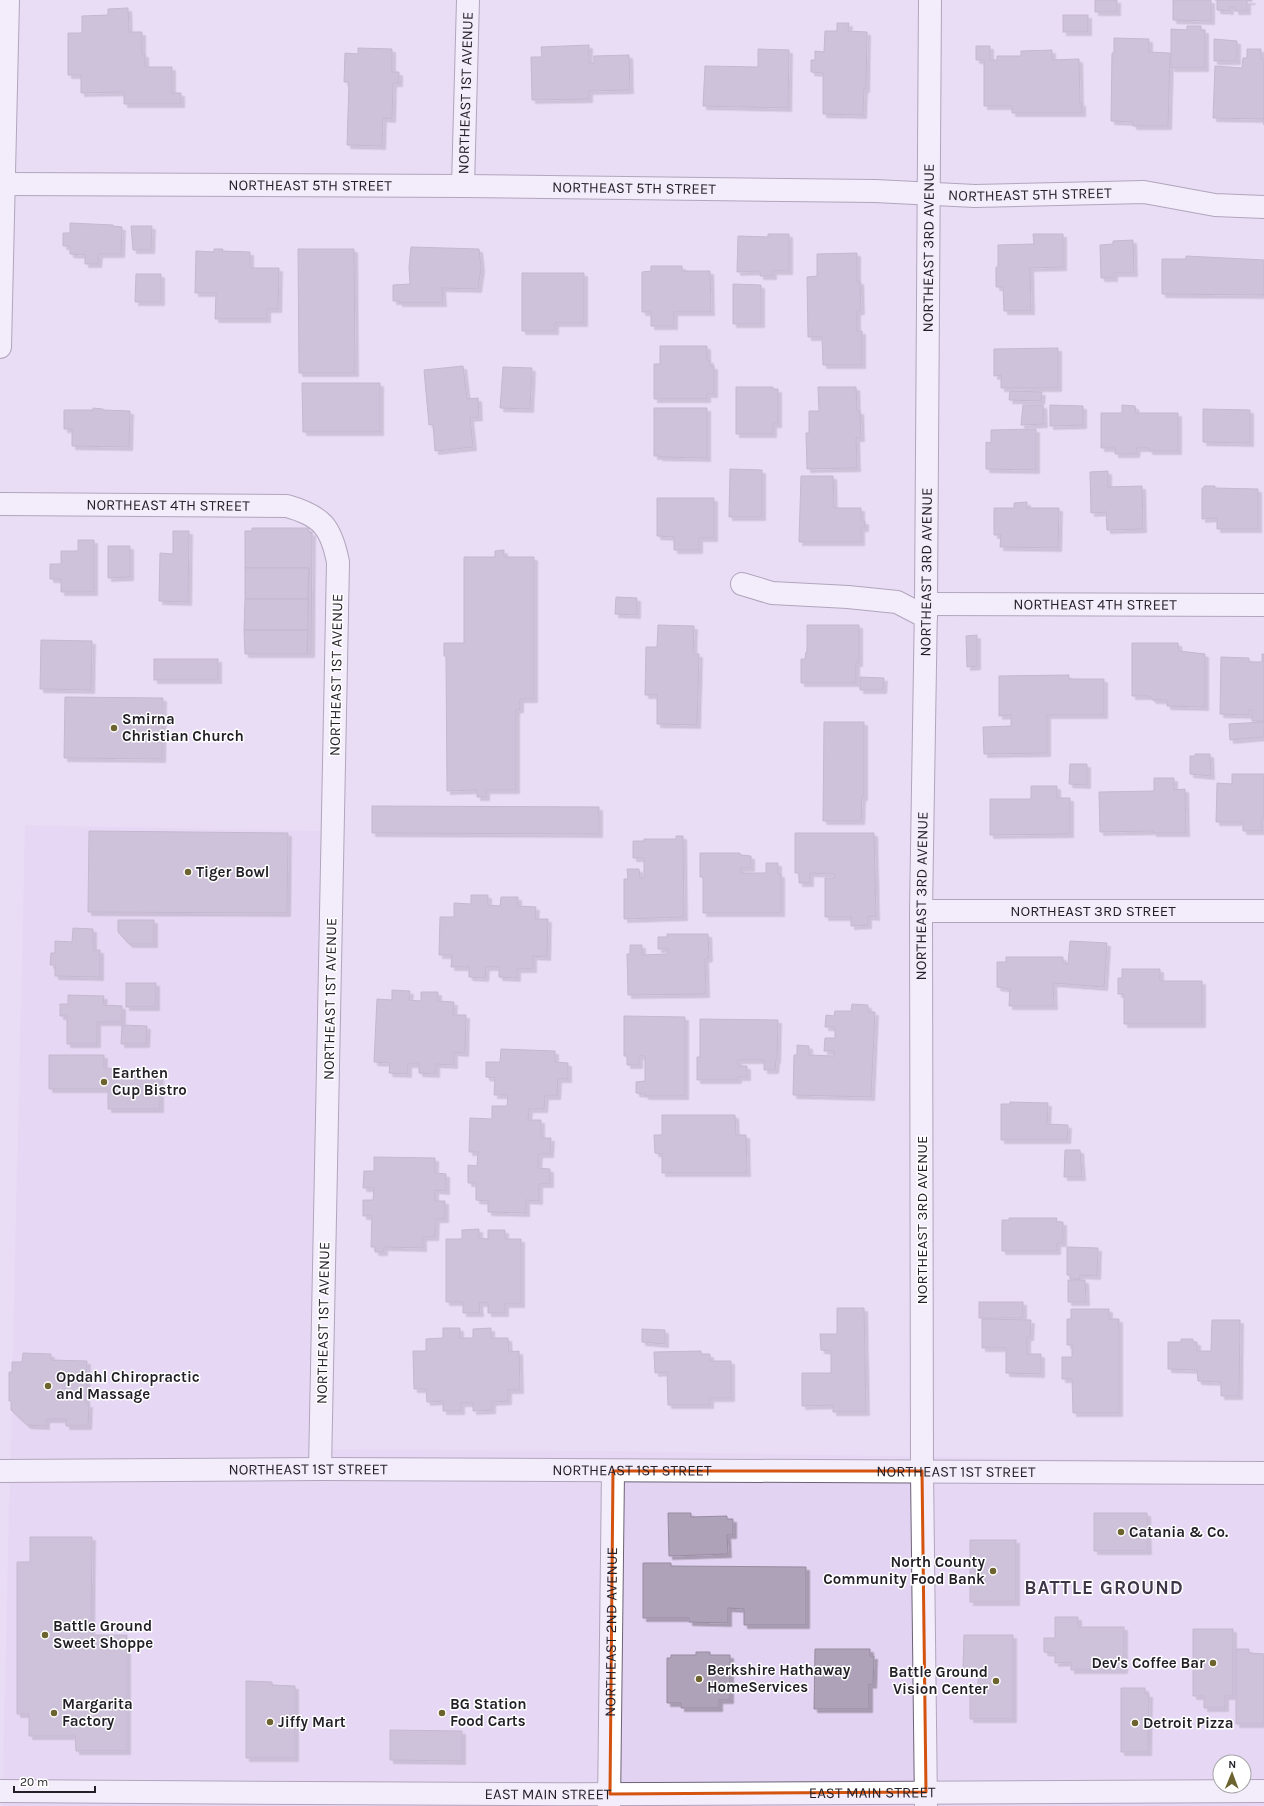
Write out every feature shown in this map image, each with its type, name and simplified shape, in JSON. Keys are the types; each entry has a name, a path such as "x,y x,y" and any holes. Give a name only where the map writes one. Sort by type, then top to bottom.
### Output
{"street":[{"path":"0,347 8,0"},
{"name":"NORTHEAST 1ST AVENUE","path":"463,186 468,0"},
{"name":"NORTHEAST 3RD AVENUE","path":"926,1799 922,1471 921,911 926,610 930,0"},
{"name":"NORTHEAST 5TH STREET","path":"3,184 463,186 875,191 975,196 1144,192 1215,205 1264,207"},
{"name":"NORTHEAST 4TH STREET","path":"0,504 287,506 302,510 316,517 328,530"},
{"name":"NORTHEAST 1ST AVENUE","path":"320,1469 338,562 335,546 328,530"},
{"path":"742,584 772,593 848,597 897,602 926,610"},
{"name":"NORTHEAST 4TH STREET","path":"926,610 1264,605"},
{"name":"NORTHEAST 3RD STREET","path":"921,911 1264,911"},
{"name":"NORTHEAST 1ST STREET","path":"0,1471 320,1469 1264,1474"},
{"name":"NORTHEAST 2ND AVENUE","path":"610,1800 609,1746 612,1471"},
{"name":"EAST MAIN STREET","path":"0,1791 286,1800 610,1800 926,1799 1264,1791"}],"highlighted area":[{"path":"613,1471 922,1471 926,1792 610,1794"}],"shaded area":[{"path":"25,825 324,831 315,1449 607,1451 1264,1463 1264,1806 2,1806"}],"building":[{"path":"1095,0 1117,0 1117,12 1095,12"},
{"path":"1173,0 1211,0 1211,21 1173,20"},
{"path":"1217,0 1252,1 1247,1 1247,11 1235,11 1235,7 1230,7 1230,11 1217,10"},
{"path":"128,8 129,32 142,32 142,54 145,54 145,67 172,67 172,93 181,93 181,104 124,104 124,92 81,93 81,75 68,75 68,33 82,33 82,16 108,15 108,9"},
{"path":"1063,15 1088,15 1088,32 1063,32"},
{"path":"837,23 849,23 848,31 867,32 866,89 864,89 863,115 823,114 823,73 811,72 811,60 815,60 815,51 824,52 825,31 837,31"},
{"path":"1187,26 1201,26 1201,30 1205,30 1205,68 1171,68 1171,29 1187,30"},
{"path":"1114,38 1149,39 1149,52 1170,53 1168,126 1133,126 1133,122 1111,121 1112,53 1114,53"},
{"path":"1214,39 1237,41 1237,61 1214,61"},
{"path":"589,45 589,63 594,63 594,56 629,55 630,90 589,91 589,99 532,100 531,57 542,57 541,47"},
{"path":"976,46 990,46 990,60 997,60 997,56 1021,56 1021,51 1052,50 1052,60 1079,59 1080,103 1082,103 1082,113 1012,113 1012,106 984,106 984,60 976,60"},
{"path":"358,48 392,49 392,72 399,72 399,83 393,83 392,119 383,118 382,146 347,145 349,82 344,82 345,53 358,54"},
{"path":"758,49 789,50 788,108 703,106 705,66 758,67"},
{"path":"1247,49 1261,49 1261,59 1264,59 1264,119 1213,118 1215,66 1242,68 1243,58 1247,58"},
{"path":"70,223 113,225 122,227 121,254 99,254 98,264 85,264 85,255 70,254 70,246 63,246 63,233 70,233"},
{"path":"131,226 152,226 151,250 133,250"},
{"path":"768,234 789,234 789,271 773,271 773,276 760,276 760,271 737,272 738,236 768,237"},
{"path":"1033,234 1063,234 1063,267 1030,268 1031,311 1004,311 1003,287 996,287 998,245 1034,244"},
{"path":"1133,240 1134,273 1114,273 1114,278 1101,278 1100,245 1113,244 1113,241"},
{"path":"411,247 479,249 481,268 478,289 442,288 443,303 399,303 399,301 393,301 393,285 410,284 409,267"},
{"path":"214,249 223,249 222,251 250,252 250,268 279,268 278,309 267,309 267,319 215,319 216,293 195,293 196,251 214,252"},
{"path":"298,249 354,249 355,373 299,373"},
{"path":"857,253 857,281 860,281 861,311 857,311 857,331 862,331 862,365 823,365 822,337 808,337 807,277 817,276 817,254"},
{"path":"1186,256 1264,260 1264,295 1162,294 1162,259 1186,259"},
{"path":"651,266 682,266 682,271 710,271 711,312 674,312 674,326 651,326 651,312 642,312 642,272 651,271"},
{"path":"522,273 584,273 584,323 555,323 555,331 522,331"},
{"path":"136,274 161,274 161,302 135,302"},
{"path":"733,284 761,285 761,324 733,324"},
{"path":"660,346 707,346 707,360 710,360 710,366 714,366 714,394 707,394 707,399 654,399 654,364 660,364"},
{"path":"1058,348 1058,388 1001,388 1001,375 994,376 994,349"},
{"path":"463,366 467,399 478,398 479,417 470,418 473,447 435,451 433,424 429,425 424,370"},
{"path":"503,367 532,368 530,409 500,408"},
{"path":"302,383 380,383 380,432 303,432"},
{"path":"736,387 773,387 773,389 778,389 778,424 773,424 773,434 736,434"},
{"path":"818,387 856,387 857,411 860,411 861,438 856,438 857,468 807,469 806,433 809,433 809,411 819,411"},
{"path":"1010,391 1042,392 1041,401 1009,400"},
{"path":"1023,405 1043,405 1044,424 1021,425"},
{"path":"1050,405 1083,406 1083,425 1050,426"},
{"path":"1122,405 1135,406 1136,413 1178,413 1178,451 1149,451 1149,448 1137,448 1136,454 1115,454 1115,448 1101,448 1101,413 1122,413"},
{"path":"93,408 130,411 129,447 72,446 72,429 64,429 64,410 93,410"},
{"path":"654,408 707,408 707,458 654,456"},
{"path":"1203,409 1250,410 1250,443 1203,442"},
{"path":"1036,429 1036,470 986,469 986,442 991,443 991,430"},
{"path":"730,469 762,470 762,517 729,517"},
{"path":"1108,471 1108,487 1142,486 1143,529 1107,530 1106,512 1091,513 1090,472"},
{"path":"801,476 833,476 834,508 861,508 861,521 865,521 865,528 861,528 861,542 799,542"},
{"path":"1204,486 1215,486 1215,488 1258,489 1258,529 1217,529 1217,518 1202,519 1202,488 1204,488"},
{"path":"657,498 714,498 714,538 699,538 699,550 674,550 674,537 657,536"},
{"path":"1027,502 1027,508 1059,508 1058,548 1000,547 1001,535 994,535 994,508 1014,508 1014,503"},
{"path":"252,528 309,528 309,533 312,532 311,654 307,654 309,568 245,568 245,531 252,531"},
{"path":"173,531 189,531 188,602 159,601 160,553 173,554"},
{"path":"78,540 94,540 94,592 61,592 61,579 50,579 50,564 61,564 61,551 78,551"},
{"path":"108,546 130,546 130,577 108,578"},
{"path":"504,550 504,557 534,557 534,699 520,699 520,709 516,710 516,790 486,790 486,797 477,797 477,790 447,791 446,656 444,656 444,643 464,643 464,557 495,557 495,551"},
{"path":"245,568 309,568 308,599 245,599"},
{"path":"616,597 637,598 637,615 615,614"},
{"path":"245,599 308,599 308,630 244,630"},
{"path":"658,625 694,626 693,654 699,654 697,725 657,724 657,695 645,695 646,647 657,647"},
{"path":"807,625 859,625 859,663 856,663 856,683 801,683 801,659 805,659 807,652"},
{"path":"244,630 308,630 307,654 245,654"},
{"path":"977,635 977,666 967,667 966,636"},
{"path":"41,640 92,641 91,690 40,689"},
{"path":"1132,643 1178,643 1179,651 1205,654 1205,707 1167,706 1167,700 1153,700 1149,696 1132,696"},
{"path":"1262,654 1264,654 1264,721 1252,721 1252,710 1249,710 1249,715 1220,714 1221,657 1249,658 1249,662 1262,662"},
{"path":"154,659 218,659 218,680 154,680"},
{"path":"1069,675 1069,679 1104,679 1104,715 1047,715 1047,753 984,754 983,727 1011,726 1011,715 999,716 999,676"},
{"path":"860,677 884,678 883,690 860,690"},
{"name":"Smirna Christian Church","path":"65,697 163,698 162,759 64,758"},
{"path":"824,722 864,722 864,797 862,797 861,821 823,821"},
{"path":"1264,722 1264,737 1230,740 1229,724"},
{"path":"1195,754 1210,754 1211,776 1190,774 1190,756 1195,756"},
{"path":"1070,764 1087,764 1087,785 1069,784"},
{"path":"1232,774 1264,774 1264,818 1262,818 1262,831 1243,831 1243,822 1216,822 1217,783 1232,784"},
{"path":"1154,778 1174,778 1174,790 1185,789 1186,833 1153,833 1153,831 1100,832 1099,792 1154,791"},
{"path":"1031,786 1057,786 1057,798 1070,798 1070,834 990,835 990,799 1031,799"},
{"path":"372,806 599,807 599,834 372,833"},
{"name":"Tiger Bowl","path":"89,831 288,833 287,913 88,912"},
{"path":"795,833 874,833 876,917 868,916 868,925 851,926 851,917 825,917 825,878 835,878 834,874 810,873 810,883 799,883 799,873 795,873"},
{"path":"676,836 683,836 684,917 624,919 624,879 628,879 627,869 639,869 640,878 644,878 644,858 633,858 633,841 644,841 644,839 676,839"},
{"path":"700,853 740,853 741,855 751,856 751,868 741,868 741,873 766,873 766,863 778,863 778,874 781,874 781,913 703,913 703,877 700,877"},
{"path":"471,895 488,895 488,905 500,906 501,897 518,897 518,906 536,907 535,919 548,919 547,957 533,956 533,969 517,969 517,978 499,977 499,967 486,967 485,978 469,977 469,967 451,967 452,955 439,955 440,917 454,917 454,903 471,904"},
{"path":"118,920 154,920 154,944 129,944 118,932"},
{"path":"73,928 93,929 93,950 100,950 100,977 55,976 55,965 50,965 51,953 55,953 55,941 72,942"},
{"path":"667,934 708,934 709,958 705,959 706,994 628,995 627,954 630,954 630,945 642,945 642,955 668,954 668,949 658,949 658,937 667,937"},
{"path":"1070,941 1107,943 1104,987 1053,983 1054,1006 1009,1006 1010,989 997,987 997,962 1006,962 1006,957 1063,957 1063,963 1068,964"},
{"path":"1122,969 1160,969 1160,981 1202,981 1202,1024 1124,1024 1124,994 1118,994 1118,978 1122,978"},
{"path":"126,983 156,983 156,1007 126,1007"},
{"path":"392,990 410,991 409,1000 421,1001 421,992 438,992 438,1001 454,1002 453,1015 466,1015 465,1053 454,1052 454,1065 436,1064 436,1074 419,1073 419,1064 408,1064 408,1074 389,1073 390,1063 374,1062 377,999 392,1000"},
{"path":"68,995 104,996 103,1005 122,1006 122,1022 97,1022 97,1044 67,1044 67,1016 60,1016 60,1004 68,1004"},
{"path":"852,1004 868,1005 868,1012 875,1012 871,1097 793,1095 794,1055 797,1055 797,1045 809,1046 809,1055 834,1056 834,1051 824,1051 825,1038 835,1038 835,1027 825,1027 826,1015 834,1016 835,1011 851,1011"},
{"path":"624,1016 685,1017 685,1096 645,1096 645,1094 636,1093 636,1082 645,1081 645,1056 639,1056 639,1065 627,1065 627,1056 624,1056"},
{"path":"700,1019 778,1020 777,1060 775,1070 764,1070 764,1060 738,1060 738,1066 747,1066 747,1077 738,1077 738,1080 697,1080 697,1057 700,1057"},
{"path":"122,1025 147,1026 146,1044 121,1044"},
{"path":"501,1049 555,1051 555,1062 568,1063 568,1079 558,1079 557,1096 545,1096 544,1109 529,1109 528,1120 541,1120 541,1138 551,1138 550,1154 539,1154 538,1168 550,1169 550,1184 539,1184 539,1201 526,1200 526,1213 488,1212 488,1201 476,1200 476,1183 468,1183 468,1165 477,1166 478,1152 469,1152 470,1118 492,1119 492,1106 507,1106 508,1095 494,1095 495,1078 486,1077 486,1062 500,1062"},
{"name":"Earthen Cup Bistro","path":"49,1055 104,1055 104,1068 122,1069 122,1075 160,1075 160,1109 108,1109 108,1089 49,1089"},
{"path":"1010,1102 1048,1103 1047,1124 1068,1125 1067,1140 1001,1140 1001,1104 1010,1104"},
{"path":"662,1115 735,1115 736,1135 746,1135 747,1173 662,1173 662,1154 655,1153 654,1135 662,1135"},
{"path":"1065,1150 1080,1150 1082,1177 1064,1177"},
{"path":"374,1157 435,1158 435,1173 446,1174 446,1191 435,1190 435,1201 445,1201 445,1219 436,1219 435,1237 423,1237 423,1248 384,1247 384,1252 375,1252 375,1247 371,1247 372,1216 363,1216 363,1200 373,1200 374,1188 363,1188 364,1171 374,1171"},
{"path":"1009,1218 1057,1218 1056,1222 1063,1222 1063,1243 1057,1243 1057,1251 1002,1251 1002,1220 1009,1220"},
{"path":"479,1229 479,1238 488,1239 488,1230 505,1230 505,1239 521,1239 521,1304 505,1304 505,1313 488,1313 488,1303 479,1303 480,1313 463,1313 463,1302 446,1302 446,1239 462,1239 462,1230"},
{"path":"1067,1247 1098,1248 1097,1276 1080,1275 1080,1279 1070,1279 1070,1275 1067,1275"},
{"path":"1068,1280 1085,1280 1086,1302 1068,1302"},
{"path":"979,1302 1023,1302 1023,1318 979,1318"},
{"path":"837,1308 864,1308 866,1412 833,1412 833,1405 802,1406 802,1373 831,1373 831,1351 821,1350 820,1334 837,1334"},
{"path":"1071,1309 1109,1309 1109,1319 1119,1319 1119,1413 1073,1413 1072,1379 1062,1379 1062,1357 1072,1357 1072,1345 1067,1345 1067,1319 1071,1319"},
{"path":"982,1319 1031,1320 1030,1337 1027,1337 1027,1354 1041,1354 1041,1374 1006,1373 1006,1348 982,1348"},
{"path":"1212,1320 1240,1320 1239,1396 1221,1396 1221,1382 1198,1381 1197,1370 1168,1369 1168,1342 1181,1342 1181,1339 1193,1339 1193,1342 1197,1342 1197,1351 1211,1351"},
{"path":"443,1328 460,1328 460,1338 473,1338 473,1329 491,1328 491,1338 508,1338 509,1352 519,1351 520,1390 508,1390 508,1401 492,1402 492,1410 473,1411 473,1403 461,1403 461,1411 443,1411 443,1401 427,1402 426,1389 414,1389 413,1351 426,1351 426,1339 443,1338"},
{"path":"642,1329 665,1330 665,1344 642,1342"},
{"path":"701,1351 701,1354 710,1354 710,1361 731,1361 731,1398 710,1398 710,1405 668,1405 667,1372 655,1373 654,1352"},
{"name":"Opdahl Chiropractic and Massage","path":"23,1353 51,1354 51,1360 87,1361 86,1404 89,1404 88,1426 66,1426 66,1419 46,1419 46,1426 27,1425 11,1410 11,1401 9,1401 9,1372 12,1372 12,1362 22,1362"},
{"path":"668,1513 691,1513 691,1517 727,1516 727,1519 733,1519 733,1535 727,1535 728,1554 669,1556"},
{"name":"Catania & Co.","path":"1094,1513 1147,1513 1148,1551 1094,1551"},
{"path":"30,1537 92,1537 91,1635 127,1635 127,1751 76,1751 75,1736 29,1736 29,1714 17,1714 17,1562 30,1562"},
{"name":"North County Community Food Bank","path":"970,1540 1016,1540 1016,1602 970,1602"},
{"path":"643,1563 671,1563 671,1566 806,1567 806,1625 744,1625 744,1609 728,1608 728,1623 689,1622 689,1618 643,1618"},
{"path":"1055,1617 1078,1617 1078,1627 1124,1627 1124,1670 1071,1670 1071,1662 1055,1663 1055,1653 1044,1652 1044,1638 1055,1638"},
{"name":"Dev's Coffee Bar","path":"1193,1629 1233,1629 1233,1696 1225,1696 1225,1708 1204,1708 1204,1696 1193,1696"},
{"name":"Battle Ground Vision Center","path":"964,1635 1013,1635 1013,1719 970,1719 970,1692 978,1692 978,1669 963,1669"},
{"path":"815,1649 870,1649 870,1656 874,1656 873,1685 869,1684 869,1709 814,1709"},
{"path":"1236,1649 1249,1649 1249,1653 1264,1654 1264,1724 1236,1724"},
{"name":"Berkshire Hathaway HomeServices","path":"696,1652 710,1652 710,1655 730,1655 730,1700 719,1700 719,1708 681,1708 681,1703 667,1703 667,1658 671,1658 671,1655 696,1655"},
{"name":"Jiffy Mart","path":"246,1681 272,1682 272,1685 295,1686 295,1758 246,1758"},
{"name":"Detroit Pizza","path":"1121,1688 1145,1688 1145,1694 1149,1694 1148,1752 1121,1752"},
{"path":"390,1730 462,1731 462,1761 390,1760"}],"place":[{"name":"Smirna Christian Church","path":"114,728"},
{"name":"Tiger Bowl","path":"188,872"},
{"name":"Earthen Cup Bistro","path":"104,1082"},
{"name":"Opdahl Chiropractic and Massage","path":"48,1386"},
{"name":"Catania & Co.","path":"1121,1532"},
{"name":"North County Community Food Bank","path":"993,1571"},
{"name":"Battle Ground Sweet Shoppe","path":"45,1635"},
{"name":"Dev's Coffee Bar","path":"1213,1663"},
{"name":"Berkshire Hathaway HomeServices","path":"699,1679"},
{"name":"Battle Ground Vision Center","path":"996,1681"},
{"name":"Margarita Factory","path":"54,1713"},
{"name":"BG Station Food Carts","path":"442,1713"},
{"name":"Jiffy Mart","path":"270,1722"},
{"name":"Detroit Pizza","path":"1135,1723"}],"district":[{"name":"BATTLE GROUND","path":"1104,1588"}]}
